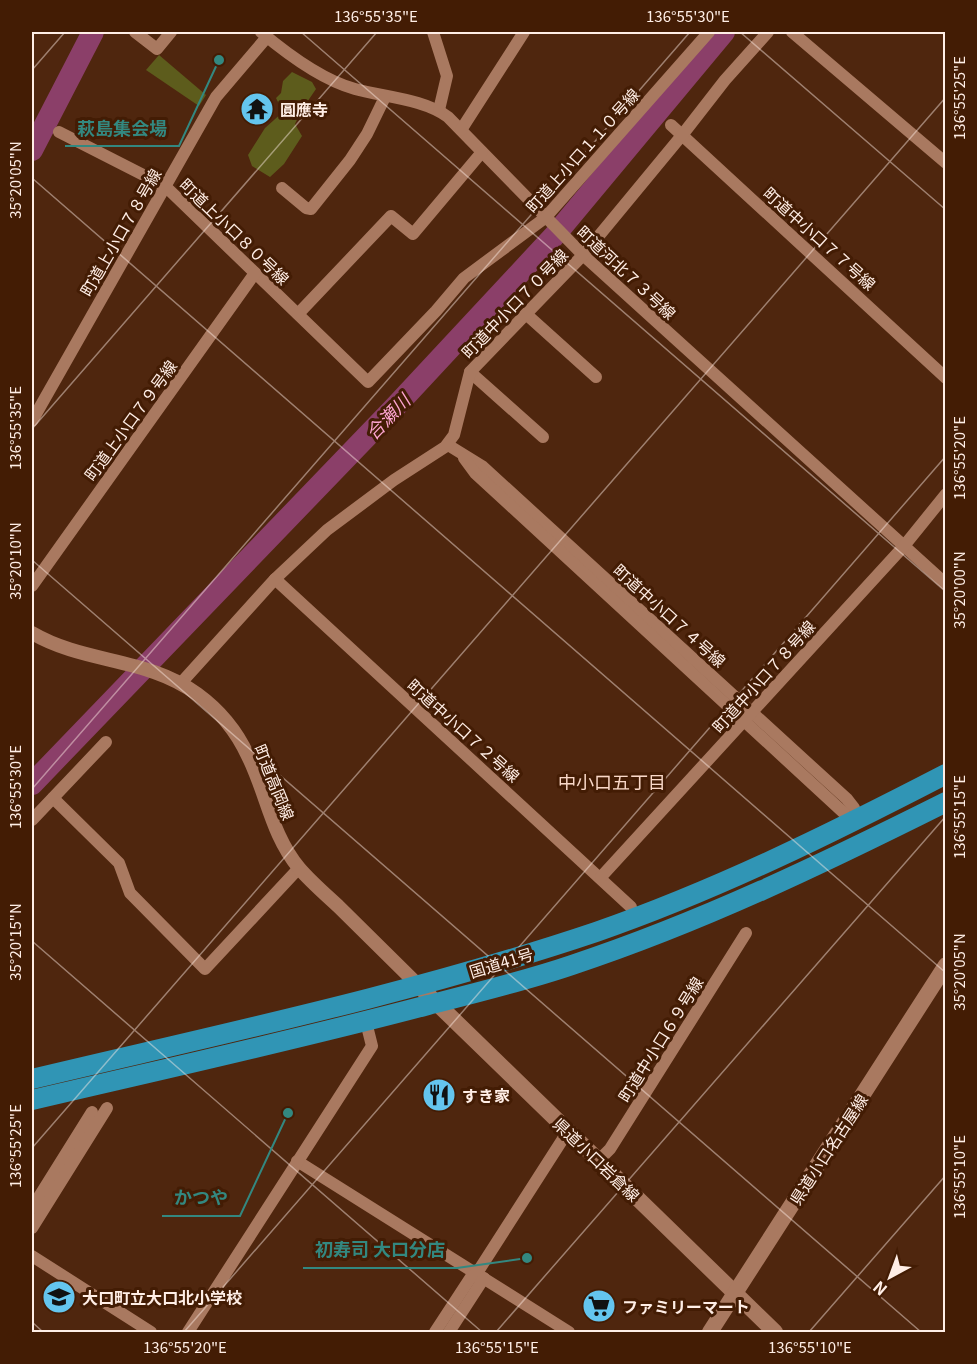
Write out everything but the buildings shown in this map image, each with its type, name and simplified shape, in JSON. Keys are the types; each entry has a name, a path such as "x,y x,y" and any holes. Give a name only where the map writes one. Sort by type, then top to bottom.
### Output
{"highway":[{"name":"国道41号","path":"32,1079 419,986 580,937 672,903 820,839 945,774"},
{"name":"国道41号","path":"32,1100 366,1022 482,992 572,965 690,922 834,858 945,802"}],"main road":[{"name":"県道小口名古屋線","path":"710,1332 945,965"},
{"name":"県道小口岩倉線","path":"419,986 775,1332"}],"street":[{"path":"135,32 157,49 171,32"},
{"path":"433,32 447,76 439,110"},
{"path":"461,130 524,32"},
{"name":"町道上小口１１０号線","path":"368,382 436,311 464,278 547,220 709,32"},
{"name":"町道中小口７０号線","path":"448,445 453,435 470,372 583,255 684,134 725,80 768,32"},
{"path":"792,32 945,163"},
{"name":"町道河北７３号線","path":"264,34 290,56 352,88 439,110 583,255 945,584"},
{"name":"町道上小口７８号線","path":"32,421 216,97 264,34"},
{"path":"282,188 306,208 311,209 350,160 367,134 385,97"},
{"name":"町道中小口７７号線","path":"671,125 684,134 945,378"},
{"name":"町道上小口８０号線","path":"59,132 165,186 368,382"},
{"path":"298,314 391,216 413,234 482,152"},
{"name":"町道上小口７９号線","path":"32,586 255,273"},
{"path":"526,314 596,377"},
{"path":"470,372 543,437"},
{"path":"181,683 275,579 327,530 394,480 448,445"},
{"name":"町道中小口７４号線","path":"448,445 460,452 475,473 748,716 849,811"},
{"name":"町道中小口７８号線","path":"601,878 904,546 945,494"},
{"name":"町道中小口７２号線","path":"275,579 631,907"},
{"name":"町道高岡線","path":"32,633 76,653 130,664 164,674 208,702 221,715 241,743 253,768 273,824 299,868 419,986"},
{"path":"32,820 106,742"},
{"path":"53,798 119,863 130,893 206,969 299,868"},
{"name":"町道中小口６９号線","path":"598,1161 610,1149 746,933"},
{"path":"188,1332 372,1046 366,1022"},
{"path":"32,1228 107,1108"},
{"path":"32,1208 92,1112"},
{"path":"449,1332 480,1276 568,1131"},
{"path":"297,1161 569,1332"},
{"path":"32,1256 151,1332"},
{"path":"435,1332 471,1277 480,1276"}],"shaded area":[{"path":"159,55 206,95 199,106 146,70"},
{"path":"292,72 312,82 316,89 295,124 302,136 284,164 270,177 252,166 248,155 265,128 283,112 276,98 281,93 283,81"}],"waterway":[{"path":"32,150 93,32"},
{"name":"合瀬川","path":"32,784 395,407 555,235 724,32"}],"place":[{"name":"萩島集会場","path":"219,60"},
{"name":"圓應寺","path":"257,109"},
{"name":"すき家","path":"439,1095"},
{"name":"かつや","path":"288,1113"},
{"name":"初寿司 大口分店","path":"527,1258"},
{"name":"大口町立大口北小学校","path":"59,1297"},
{"name":"ファミリーマート","path":"599,1306"}],"district":[{"name":"中小口五丁目","path":"612,781"}]}
